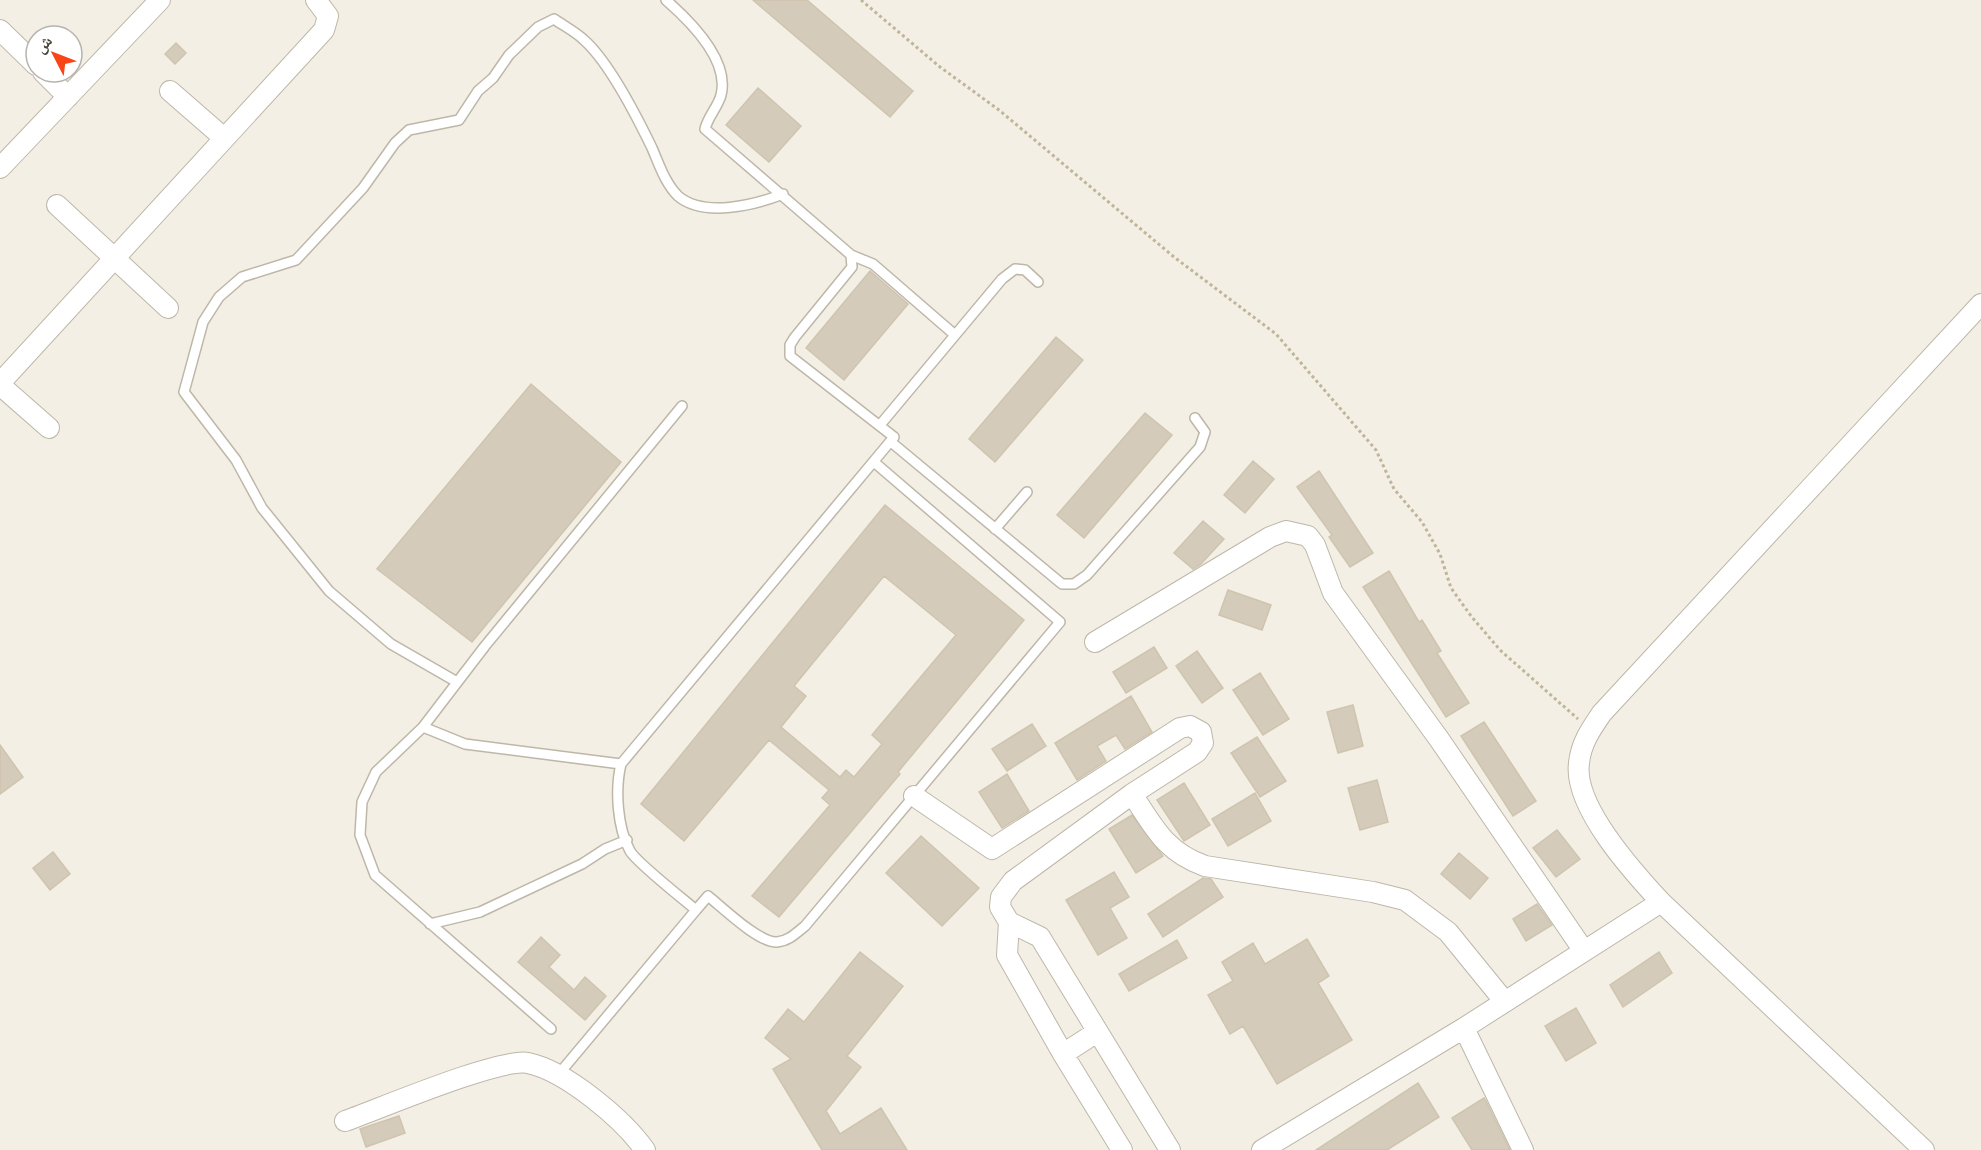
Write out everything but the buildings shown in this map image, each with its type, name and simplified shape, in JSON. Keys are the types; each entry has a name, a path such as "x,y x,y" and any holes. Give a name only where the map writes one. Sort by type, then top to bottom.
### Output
{"street":[{"path":"0,168 160,0"},
{"path":"50,428 0,384 324,30 328,16 316,0"},
{"path":"0,30 24,53"},
{"path":"55,84 68,97"},
{"path":"170,91 225,138"},
{"path":"57,205 168,308"},
{"path":"1924,1150 1661,902 1611,844 1586,800 1580,783 1579,763 1585,738 1602,713 1981,304"},
{"path":"1095,642 1270,537 1286,531 1308,536 1315,544 1333,593 1439,739 1584,951"},
{"path":"915,796 993,849 1180,728 1190,726 1201,732 1203,742 1197,752 1131,794 1013,881 1001,897 1000,907 1009,922 1040,937 1170,1150"},
{"path":"1131,794 1169,846 1183,859 1205,866 1373,892 1405,900 1448,932 1505,1002"},
{"path":"1262,1150 1464,1028 1661,902"},
{"path":"1009,922 1007,955 1063,1054 1122,1150"},
{"path":"1464,1028 1523,1150"},
{"path":"1063,1054 1097,1032"},
{"path":"345,1121 496,1066 527,1062 558,1075 599,1104 637,1139 645,1150"}],"lane":[{"path":"666,0 711,50 723,76 721,96 709,116 705,129 851,255 873,264 955,335"},
{"path":"458,682 391,644 329,591 261,508 236,460 183,392 203,321 219,297 242,277 296,260 383,164 395,143 409,130 459,120 478,92 493,78 509,55 538,27 554,20 584,40 609,70 651,147 660,170 678,195 696,206 726,207 769,200 783,194"},
{"path":"696,910 630,852 619,813 616,785 621,764 894,437 790,356 790,345 852,267 851,255"},
{"path":"880,425 1002,279 1015,269 1025,270 1038,282"},
{"path":"551,1029 375,875 360,835 362,802 376,772 423,727 682,406"},
{"path":"891,442 1062,584 1074,584 1087,575 1200,447 1205,432 1195,418"},
{"path":"558,1075 708,896 763,939 776,942 790,939 805,926 1060,622 874,462"},
{"path":"995,529 1027,492"},
{"path":"423,727 465,744 621,764"},
{"path":"430,924 480,912 627,840"}],"path":[{"path":"861,0 940,67 999,110 1174,256 1276,334 1376,450 1394,489 1422,522 1440,554 1450,588 1471,616 1500,650 1590,731"}]}
